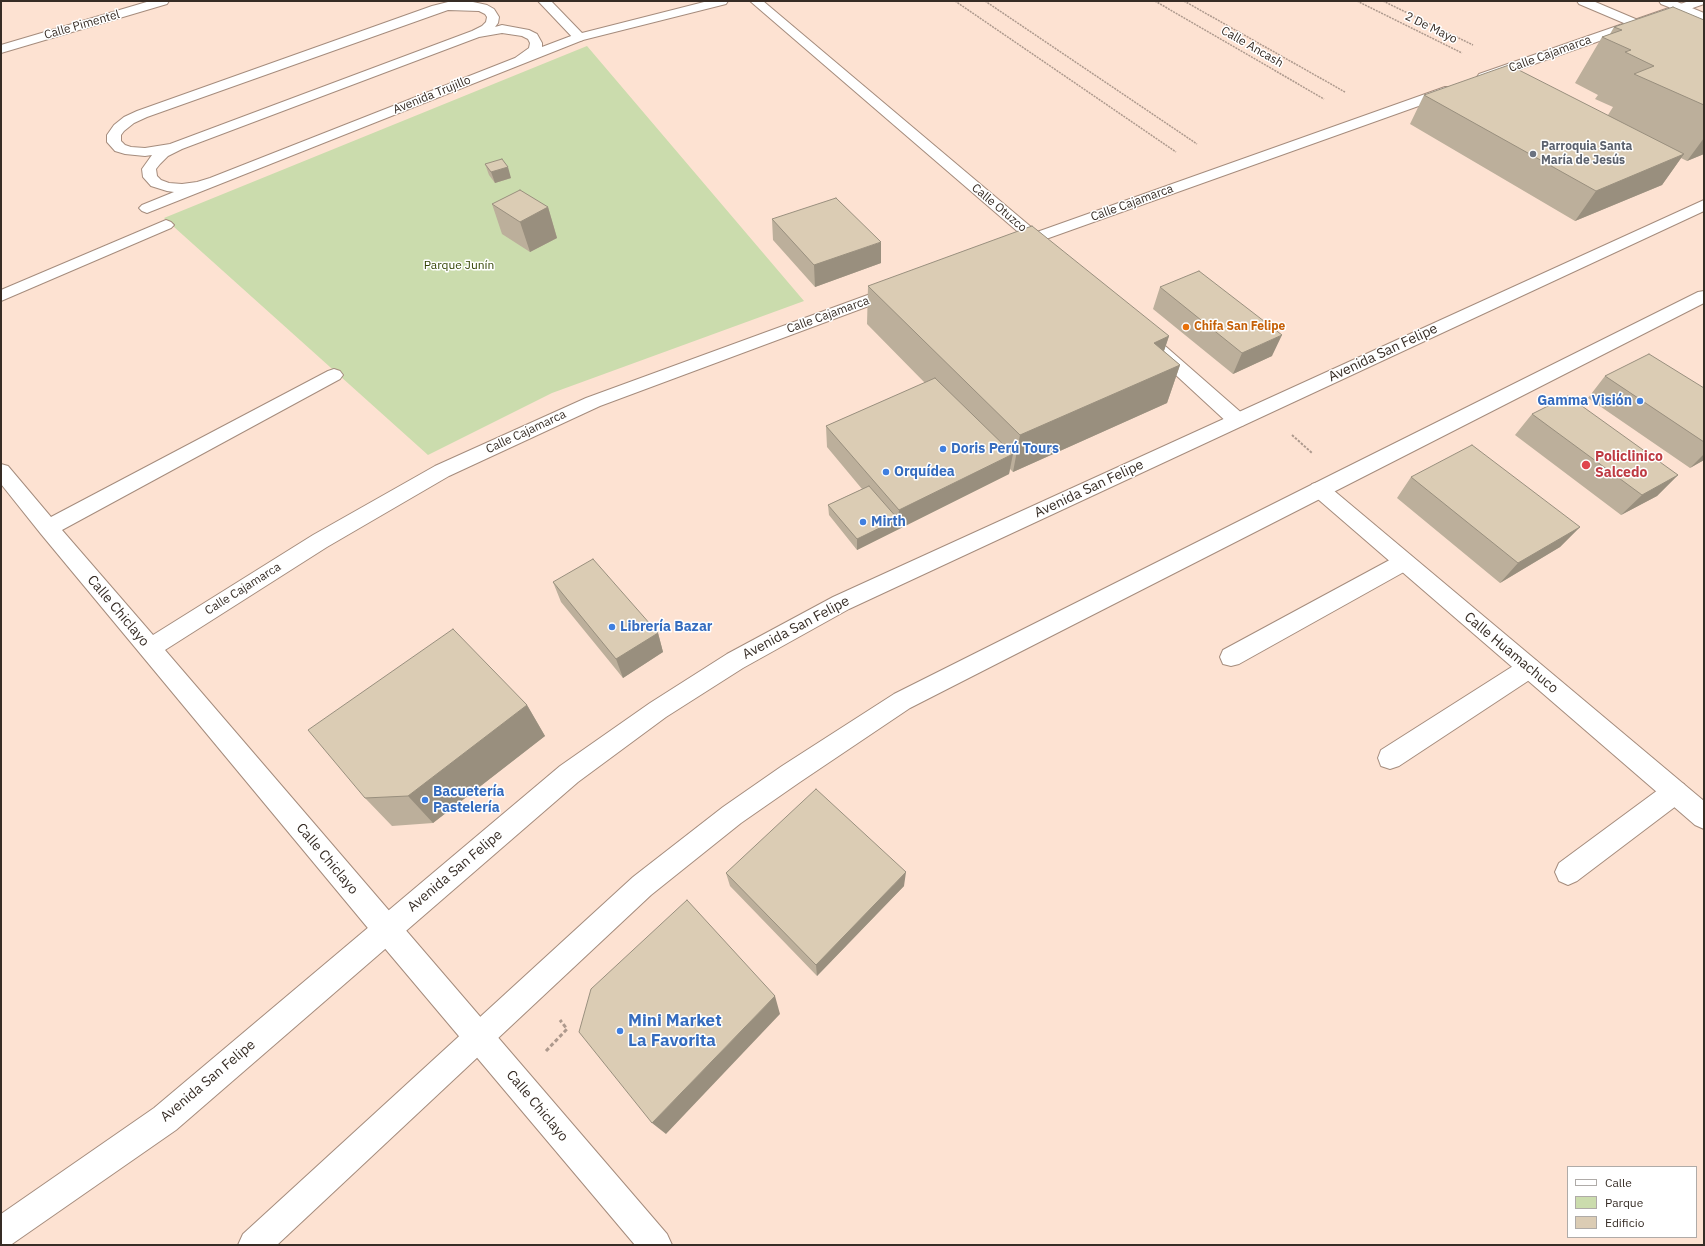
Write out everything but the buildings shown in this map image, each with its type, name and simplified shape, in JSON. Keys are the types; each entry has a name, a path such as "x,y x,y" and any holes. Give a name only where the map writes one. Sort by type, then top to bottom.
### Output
{"street":[{"name":"Calle Pimentel","path":"1,49 163,1"},
{"path":"544,1 579,37"},
{"name":"Avenida Trujillo","path":"147,208 579,37 722,1"},
{"name":"Calle Otuzco","path":"756,1 1053,254"},
{"path":"1583,1 1704,53"},
{"path":"1665,1 1704,17"},
{"name":"Calle Cajamarca","path":"997,252 1700,1"},
{"path":"177,146 150,152 130,151 120,148 114,142 114,135 119,128 129,120 142,114 436,9 448,6 473,6 490,12 493,17 492,23 486,29 476,34 177,146 163,153 154,161 149,169 150,177 156,183 167,187 182,188 199,186 215,181"},
{"path":"476,34 489,31 508,30 525,33 533,37 536,43 535,49 529,55 520,60"},
{"name":"Avenida San Felipe","path":"1,1233 165,1119 569,774 658,710 735,661 841,603 1704,205"},
{"path":"1,296 166,225"},
{"name":"Calle Cajamarca","path":"150,648 320,541 442,471 592,402 907,285"},
{"path":"254,1245 654,876 732,815 902,701 1704,296"},
{"path":"1146,338 1237,420"},
{"path":"48,528 334,375"},
{"name":"Calle Chiclayo","path":"4,479 48,528 656,1245"},
{"name":"Calle Huamachuco","path":"1330,484 1404,562 1704,817"},
{"path":"1231,657 1404,562"},
{"path":"1390,758 1529,668"},
{"path":"1568,872 1675,792"}],"path":[{"path":"955,1 1176,152"},
{"path":"986,1 1197,145"},
{"name":"Calle Ancash","path":"1155,1 1326,100"},
{"name":"Calle Ancash","path":"1184,1 1348,93"},
{"name":"2 De Mayo","path":"1357,1 1462,53"},
{"name":"2 De Mayo","path":"1383,1 1478,48"},
{"path":"1261,410 1330,484"}],"green space":[{"name":"Parque Junín","path":"587,46 804,301 552,393 428,455 164,218"}],"place":[{"name":"Parroquia Santa María de Jesús","path":"1533,154"},
{"name":"Chifa San Felipe","path":"1186,327"},
{"name":"Gamma Visión","path":"1640,401"},
{"name":"Doris Perú Tours","path":"943,449"},
{"name":"Policlinico Salcedo","path":"1586,465"},
{"name":"Orquídea","path":"886,472"},
{"name":"Mirth","path":"863,522"},
{"name":"Librería Bazar","path":"612,627"},
{"name":"Bacuetería Pastelería","path":"425,800"},
{"name":"Mini Market La Favorita","path":"620,1031"}]}
